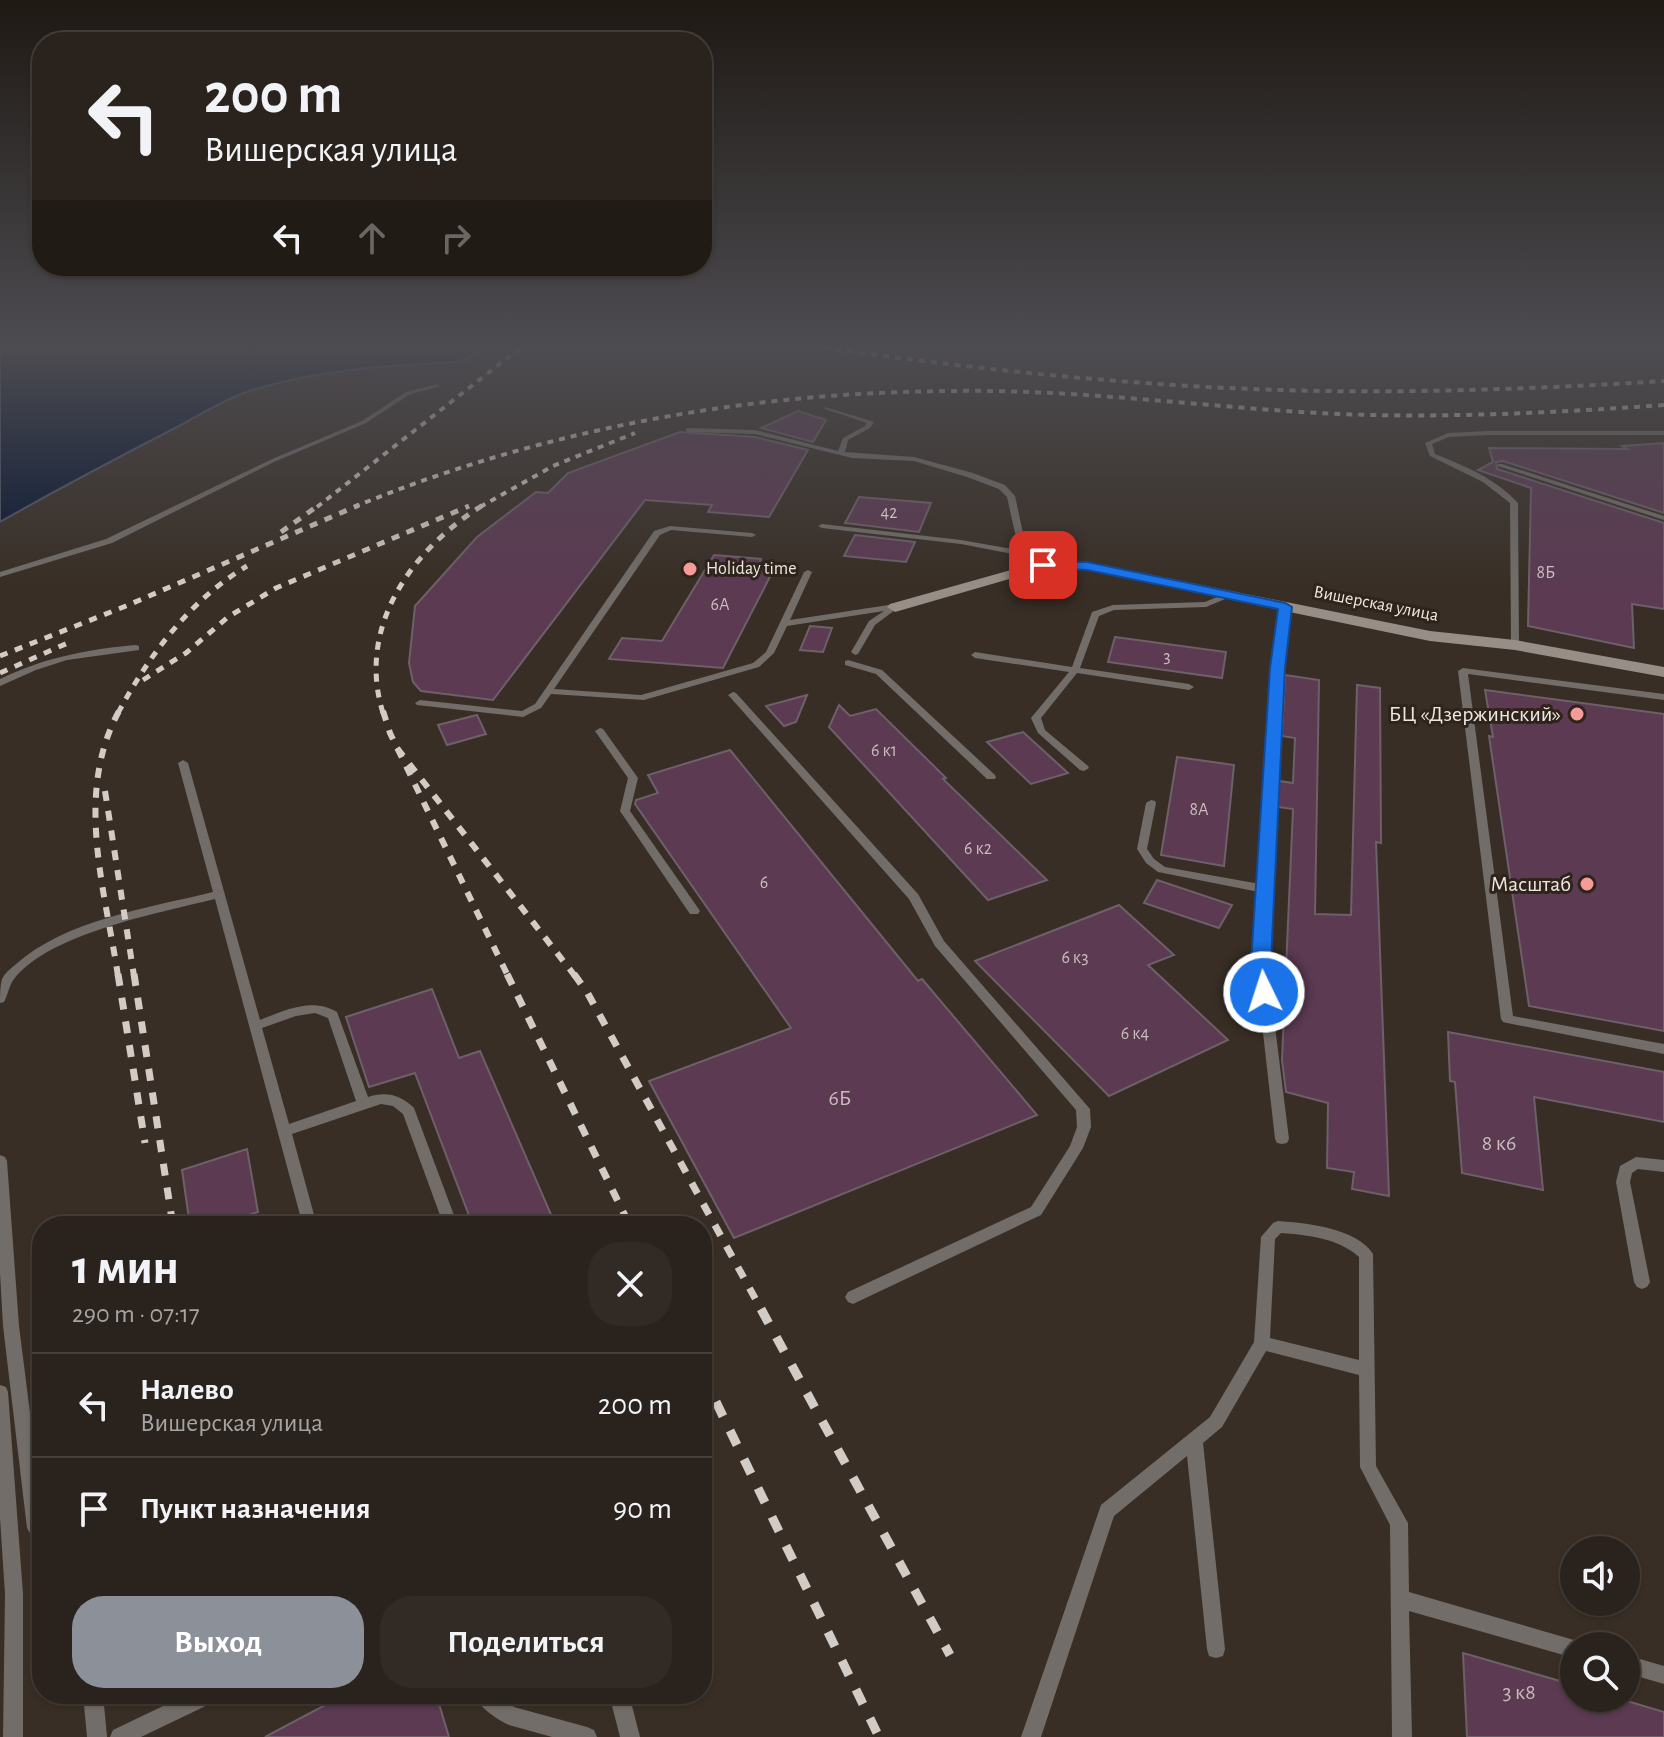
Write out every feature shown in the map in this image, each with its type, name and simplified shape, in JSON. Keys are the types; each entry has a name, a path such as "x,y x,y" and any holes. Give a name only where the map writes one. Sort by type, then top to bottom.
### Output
{"street":[{"name":"Вишерская улица","path":"895,607 1040,560 1087,566 1430,636 1515,645 1664,672"}],"lane":[{"path":"0,575 109,541 272,461 357,425"},
{"path":"841,453 845,439 869,425"},
{"path":"688,430 755,432 841,453 914,459 1002,487 1011,496 1019,533 1040,560"},
{"path":"1515,645 1514,503 1500,487 1432,455 1428,443 1448,435 1488,433 1664,433"},
{"path":"1500,465 1664,518"},
{"path":"822,526 961,542 1040,560"},
{"path":"420,703 523,714 538,706 657,533 670,528 752,535"},
{"path":"548,691 641,698 745,670 765,660 808,572"},
{"path":"1084,768 1036,725 1040,711 1075,670 1091,619 1102,610 1206,604 1227,595"},
{"path":"783,624 895,607"},
{"path":"788,614 895,607"},
{"path":"855,652 872,623 895,607"},
{"path":"1282,1139 1261,962 1277,668 1285,607"},
{"path":"0,683 46,662 91,652 136,648"},
{"path":"975,655 1189,687"},
{"path":"848,663 879,672 991,777"},
{"path":"1664,697 1463,671 1507,1019 1664,1049"},
{"path":"733,695 914,897 939,943 1083,1109 1084,1127 1076,1148 1036,1211 853,1297"},
{"path":"600,731 633,778 625,811 694,911"},
{"path":"183,763 307,1216"},
{"path":"1151,803 1142,849 1156,867 1265,889"},
{"path":"0,999 8,979 35,956 71,937 219,894"},
{"path":"255,1026 307,1009 327,1009 333,1015 364,1104"},
{"path":"284,1131 364,1104 390,1098 402,1103 409,1112 447,1216"},
{"path":"0,1161 11,1326 32,1496"},
{"path":"1642,1282 1623,1182 1625,1170 1636,1163 1664,1166"},
{"path":"1031,1737 1033,1723 1107,1511 1216,1422 1262,1343 1268,1237 1278,1227 1346,1241 1359,1246 1366,1254 1368,1467 1399,1523 1402,1737"},
{"path":"1262,1343 1368,1370"},
{"path":"0,1392 14,1594 13,1737"},
{"path":"1194,1439 1216,1649"},
{"path":"1400,1599 1560,1645"},
{"path":"1640,1668 1664,1675"},
{"path":"94,1704 97,1737"},
{"path":"120,1737 188,1704"},
{"path":"495,1704 509,1715 587,1737"},
{"path":"622,1704 630,1737"}],"water":[{"path":"0,425 179,425 66,486 0,522"}],"building":[{"path":"767,425 823,425 813,442 761,428"},
{"path":"680,432 755,437 808,450 769,517 708,512 712,505 645,500 493,700 421,691 413,682 409,663 415,606 477,537 536,492 548,493 568,473"},
{"path":"1664,443 1664,513 1503,461 1496,462 1497,469 1664,523 1664,609 1632,604 1634,648 1528,626 1531,488 1478,470 1493,462 1489,448 1627,449 1622,446"},
{"path":"859,497 931,503 919,532 845,523"},
{"path":"855,535 915,542 906,562 844,556"},
{"path":"714,555 761,559 759,564 776,565 723,668 609,659 622,638 662,641"},
{"path":"810,626 832,628 823,652 800,650"},
{"path":"1115,637 1226,652 1222,678 1108,662"},
{"path":"1285,675 1319,680 1315,914 1351,915 1357,685 1380,688 1381,843 1376,842 1389,1196 1352,1189 1354,1172 1327,1168 1328,1103 1286,1092 1282,1060 1293,809 1278,807 1279,781 1293,783 1295,738 1282,736"},
{"name":"Масштаб","path":"1485,690 1664,714 1664,1031 1529,1006"},
{"path":"807,695 796,722 784,726 766,706"},
{"path":"839,705 850,716 876,709 1047,880 988,900 829,727"},
{"path":"477,715 486,734 447,745 438,725"},
{"path":"1023,732 1068,773 1031,784 987,742"},
{"path":"730,750 918,981 922,979 1037,1115 734,1238 649,1081 791,1028 635,804 636,800 658,793 648,775"},
{"path":"1177,757 1234,765 1224,866 1161,855"},
{"path":"1157,880 1232,905 1219,928 1144,903"},
{"path":"1119,905 1174,955 1148,965 1228,1040 1109,1096 975,961"},
{"path":"432,989 459,1058 480,1051 552,1216 469,1216 415,1073 369,1087 346,1017"},
{"path":"1448,1032 1664,1072 1664,1122 1534,1097 1543,1190 1462,1173 1455,1082 1450,1081"},
{"path":"247,1149 258,1212 246,1216 189,1216 182,1170"},
{"path":"1463,1653 1560,1681 1560,1712 1640,1712 1640,1705 1664,1712 1664,1737 1467,1737"},
{"path":"327,1704 439,1704 449,1737 265,1737"}],"railway":[{"path":"317,507 422,425"},
{"path":"357,506 498,456 623,425"},
{"path":"481,507 553,466 635,433"},
{"path":"281,532 319,505"},
{"path":"0,656 126,606 357,506"},
{"path":"143,680 186,653 228,617 276,588 469,506"},
{"path":"383,713 377,681 377,650 384,621 396,593 413,567 434,544 481,507"},
{"path":"119,712 173,630 207,595 247,566"},
{"path":"0,673 70,642"},
{"path":"383,711 398,749"},
{"path":"118,976 101,876 95,808 98,775 119,712"},
{"path":"398,749 575,976"},
{"path":"398,749 508,976"},
{"path":"105,791 134,976"},
{"path":"118,974 145,1143"},
{"path":"134,974 171,1216"},
{"path":"507,974 625,1216"},
{"path":"574,974 587,992 710,1216"},
{"path":"712,1220 762,1311"},
{"path":"761,1309 950,1655"},
{"path":"712,1394 879,1737"}],"place":[{"name":"Holiday time","path":"690,569"},
{"name":"БЦ «Дзержинский»","path":"1577,714"},
{"name":"Масштаб","path":"1587,884"}],"route":[{"path":"1043,565 1087,566 1285,607 1277,668 1261,962 1264,992"}]}
